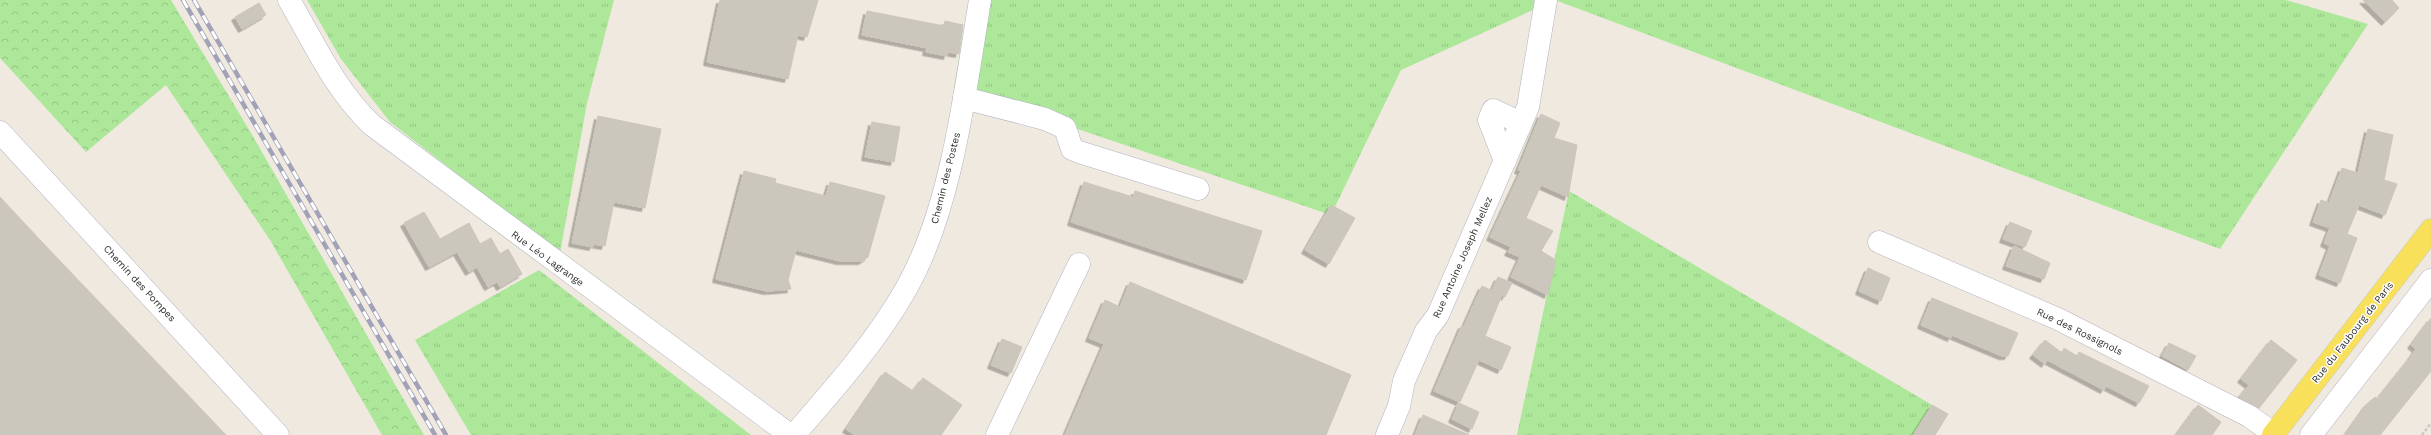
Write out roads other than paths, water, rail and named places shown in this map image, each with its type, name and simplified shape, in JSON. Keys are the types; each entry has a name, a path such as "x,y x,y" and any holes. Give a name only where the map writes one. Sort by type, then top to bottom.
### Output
{"main road":[{"name":"Rue du Faubourg de Paris","path":"2274,435 2431,230"}],"street":[{"name":"Rue Léo Lagrange","path":"289,0 324,62 348,100 382,133 783,433"},
{"name":"Chemin des Postes","path":"783,433 857,361 896,306 915,272 941,199 964,98 980,0"},
{"name":"Rue Antoine Joseph Mellez","path":"1387,435 1399,406 1404,381 1426,331 1438,315 1530,100 1546,0"},
{"path":"964,98 1045,119 1065,128 1072,149 1198,189"},
{"path":"1504,161 1489,120 1493,110 1521,123"},
{"name":"Chemin des Pompes","path":"0,132 278,435"},
{"name":"Rue des Rossignols","path":"1879,242 2058,319 2249,416 2274,435"},
{"path":"997,435 1079,264"},
{"path":"2311,435 2431,280"}],"railway":[{"path":"183,0 435,435"},
{"path":"194,0 446,435"}]}
